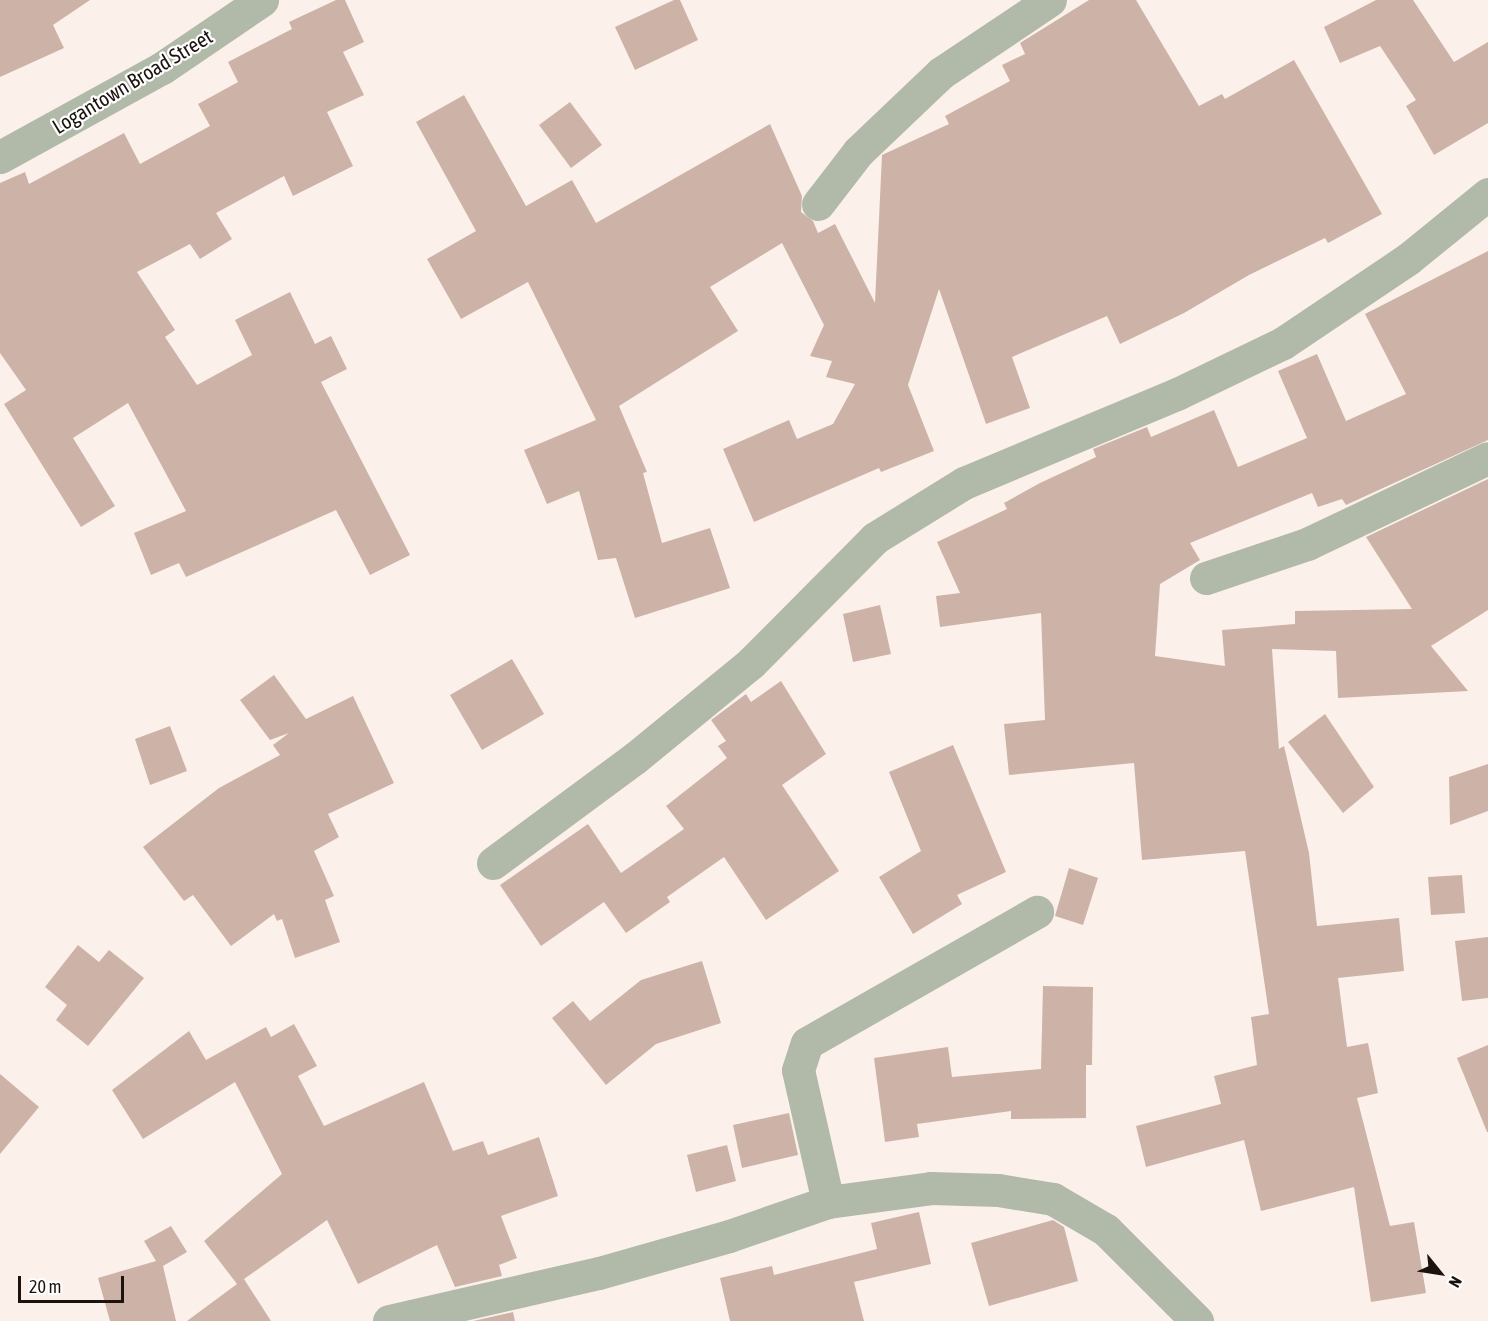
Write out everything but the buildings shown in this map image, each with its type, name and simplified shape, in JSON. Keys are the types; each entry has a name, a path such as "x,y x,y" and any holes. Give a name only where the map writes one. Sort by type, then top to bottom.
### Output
{"street":[{"name":"Logantown Broad Street","path":"0,157 162,68 262,0"},
{"path":"819,204 858,152 941,72 1050,0"},
{"path":"493,863 635,758 751,663 875,538 964,483 1177,394 1283,343 1408,259 1488,194"},
{"path":"1206,578 1307,544 1488,458"},
{"path":"828,1202 798,1070 800,1056 807,1043 1038,912"},
{"path":"389,1321 599,1273 729,1236 828,1202 931,1188 998,1190 1053,1199 1106,1230 1197,1321"}]}
